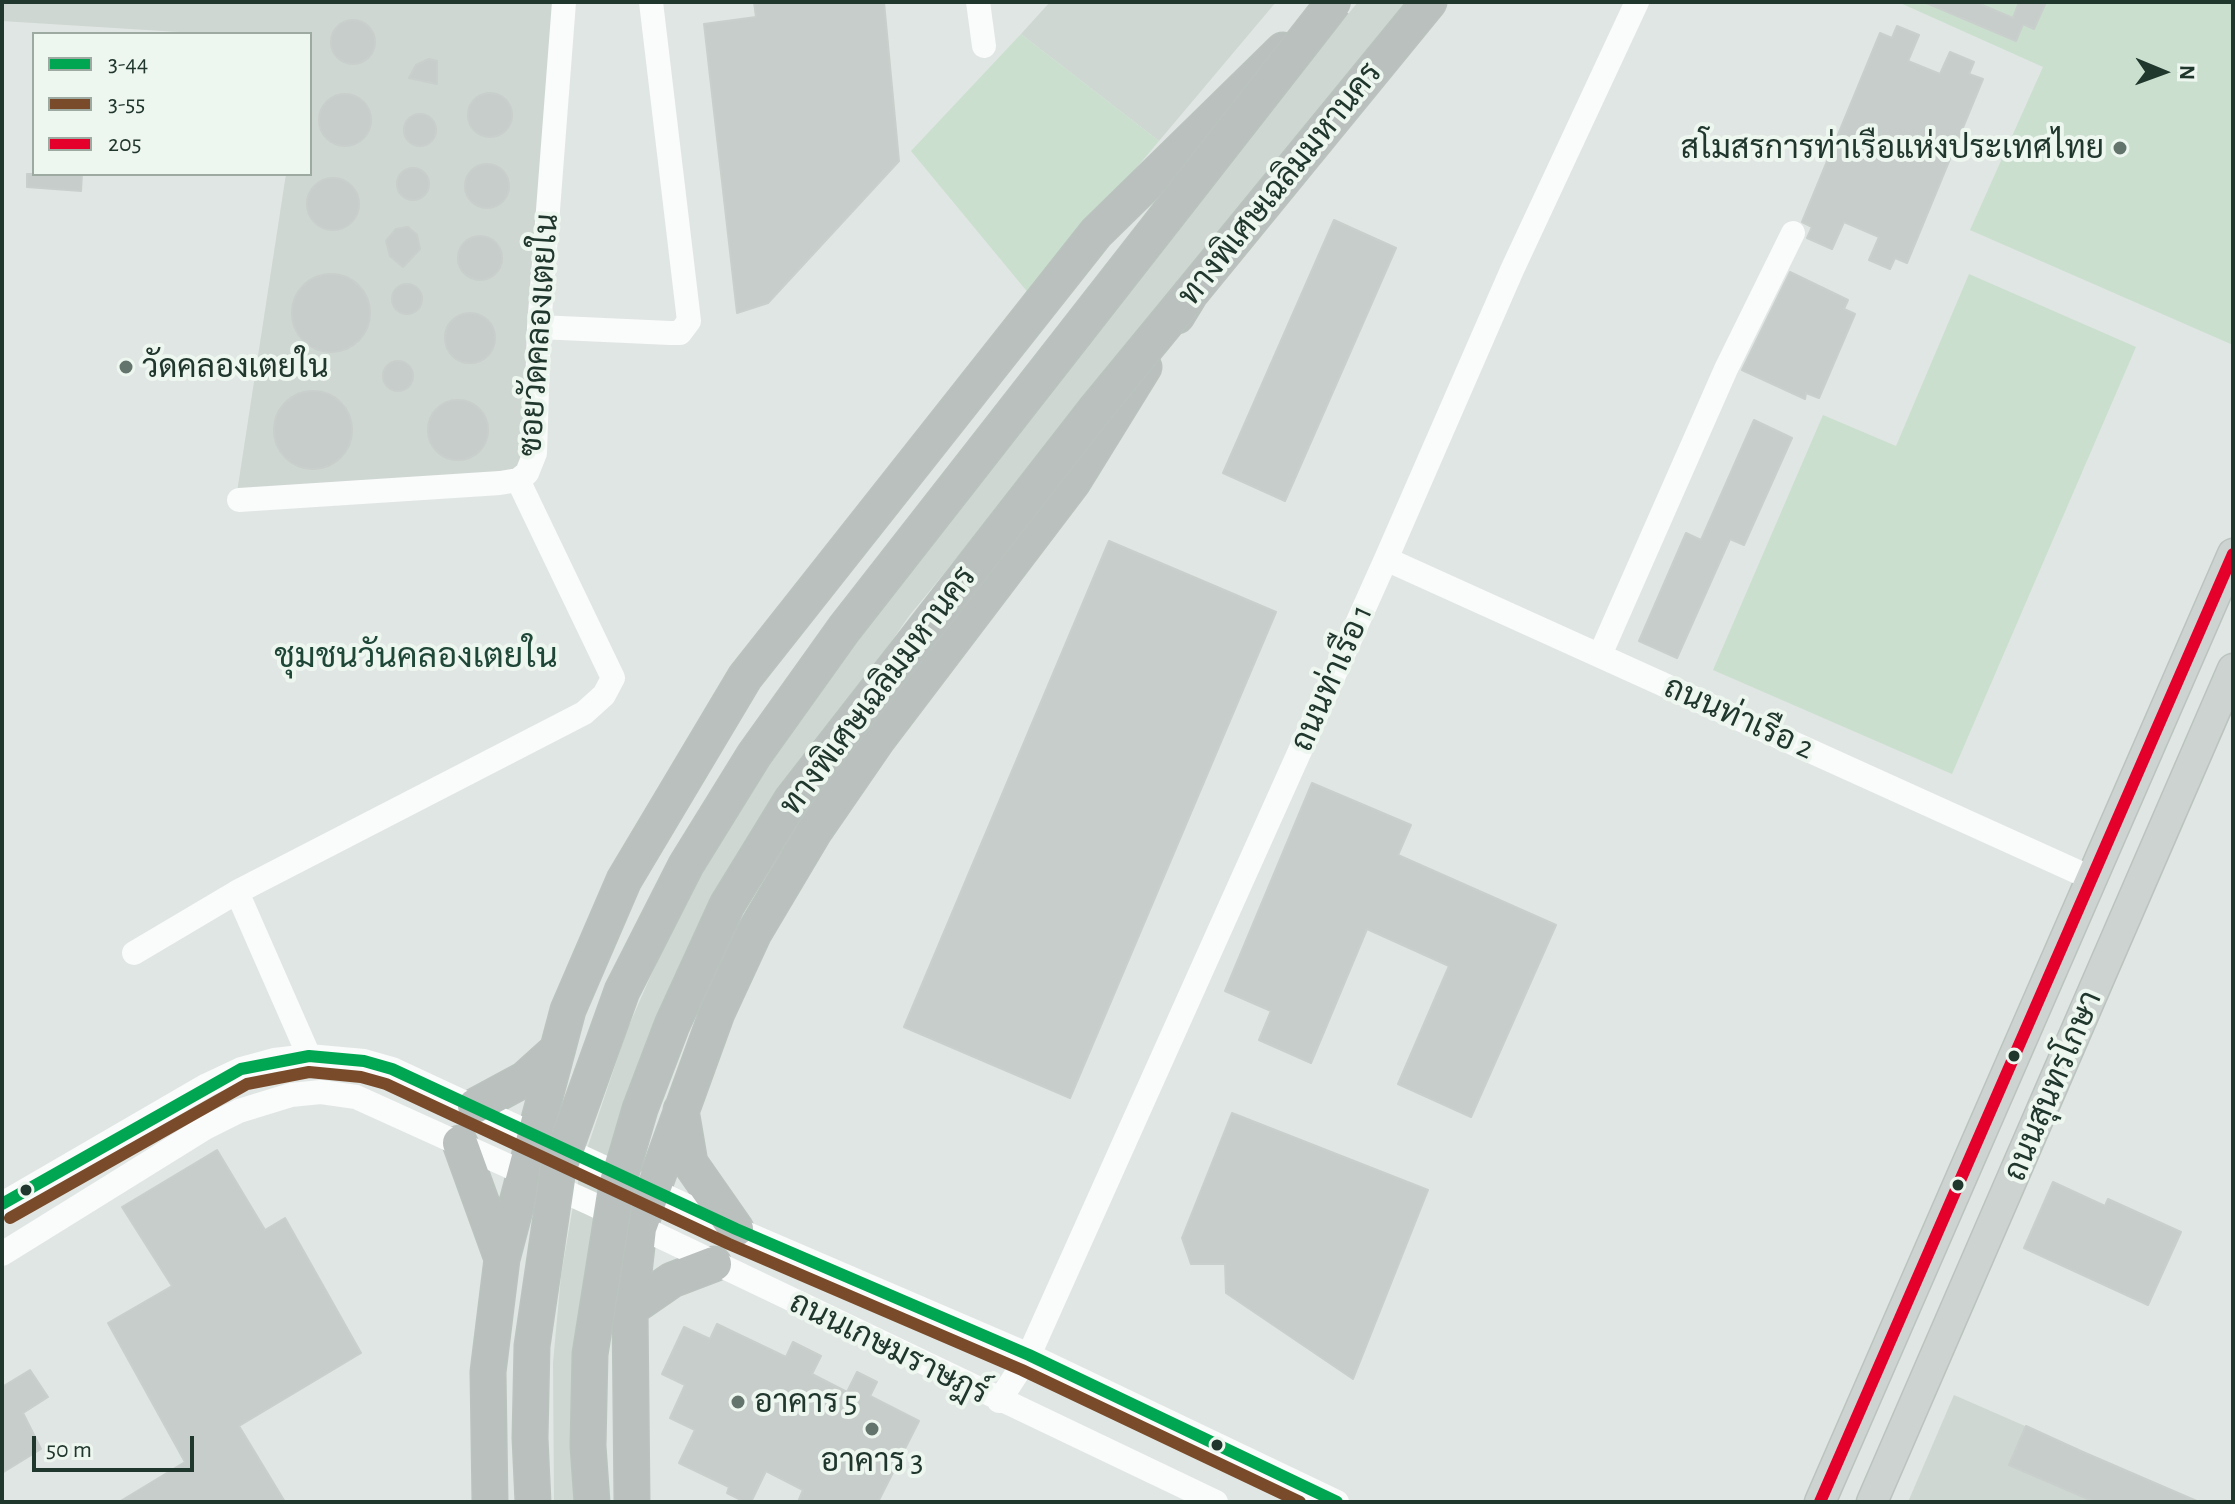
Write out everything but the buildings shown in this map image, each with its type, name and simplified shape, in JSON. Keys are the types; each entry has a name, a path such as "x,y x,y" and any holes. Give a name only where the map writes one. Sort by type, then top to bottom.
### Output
{"highway":[{"path":"490,1502 488,1372 502,1259 568,1010 624,880 745,677 1096,233 1333,2"},
{"name":"ทางพิเศษเฉลิมมหานคร","path":"533,1502 530,1438 532,1346 558,1169 622,991 686,865 754,755 844,629 1333,2"},
{"name":"ทางพิเศษเฉลิมมหานคร","path":"592,1502 588,1446 590,1354 616,1191 640,1109 672,1025 727,905 792,799 1094,411 1429,2"},
{"path":"632,1502 630,1309 639,1228 717,1013 754,933 814,832 878,739 1073,482 1191,293"},
{"path":"475,1106 525,1079 556,1051"},
{"path":"681,1110 690,1163 736,1229"},
{"path":"460,1143 502,1259"},
{"path":"630,1309 672,1280 714,1264"}],"main road":[{"name":"ถนนสุนทรโกษา","path":"1820,1502 2233,554"},
{"name":"ถนนสุนทรโกษา","path":"1872,1502 2233,669"}],"street":[{"name":"ซอยวัดคลองเตยใน","path":"239,500 518,480 527,473 535,453 539,327 564,2"},
{"path":"539,327 680,333 689,321 651,2"},
{"path":"978,2 984,46"},
{"name":"ถนนท่าเรือ 1","path":"999,1401 1029,1355 1386,559 1512,270 1637,2"},
{"path":"1600,655 1726,369 1793,233"},
{"path":"134,953 237,892 584,713 604,695 613,678 518,480"},
{"name":"ถนนท่าเรือ 2","path":"1386,559 2091,878"},
{"path":"237,892 309,1056"},
{"name":"ถนนเกษมราษฎร์","path":"2,1204 207,1085 274,1060 309,1056 364,1061 392,1069 736,1229 1029,1355 1337,1502"},
{"name":"ถนนเกษมราษฎร์","path":"2,1254 205,1128 276,1098 321,1092 356,1097 524,1172 1216,1502"}],"shaded area":[{"path":"2,2 553,2 533,476 236,499 286,176 312,176 312,32 179,32 2,21"},
{"path":"1050,2 1276,2 1159,141 1021,34"},
{"path":"1358,2 1414,2 909,616 802,771 638,1097 587,1502 554,1502 553,1363 561,1276 574,1200 583,1161 627,1030 687,893 775,753 883,597 1024,413"},
{"path":"1954,1395 2199,1502 1908,1502"}],"green space":[{"name":"สโมสรการท่าเรือแห่งประเทศไทย","path":"1898,2 2233,2 2233,345 1970,230 2043,67"},
{"path":"1021,34 1159,141 1030,295 911,151"},
{"path":"1969,274 2136,347 1952,774 1713,670 1823,415 1896,446"}],"transit line":[{"name":"205","path":"1820,1502 2233,554"},
{"name":"3-44","path":"2,1204 241,1069 309,1056 364,1061 392,1069 736,1229 1029,1355 1337,1502"},
{"name":"3-55","path":"10,1218 247,1084 309,1072 361,1077 386,1084 729,1244 1022,1370 1300,1502"}],"place":[{"name":"สโมสรการท่าเรือแห่งประเทศไทย","path":"2120,148"},
{"name":"วัดคลองเตยใน","path":"126,367"},
{"name":"อาคาร 5","path":"738,1402"},
{"name":"อาคาร 3","path":"872,1429"}],"district":[{"name":"ชุมชนวันคลองเตยใน","path":"416,657"}]}
